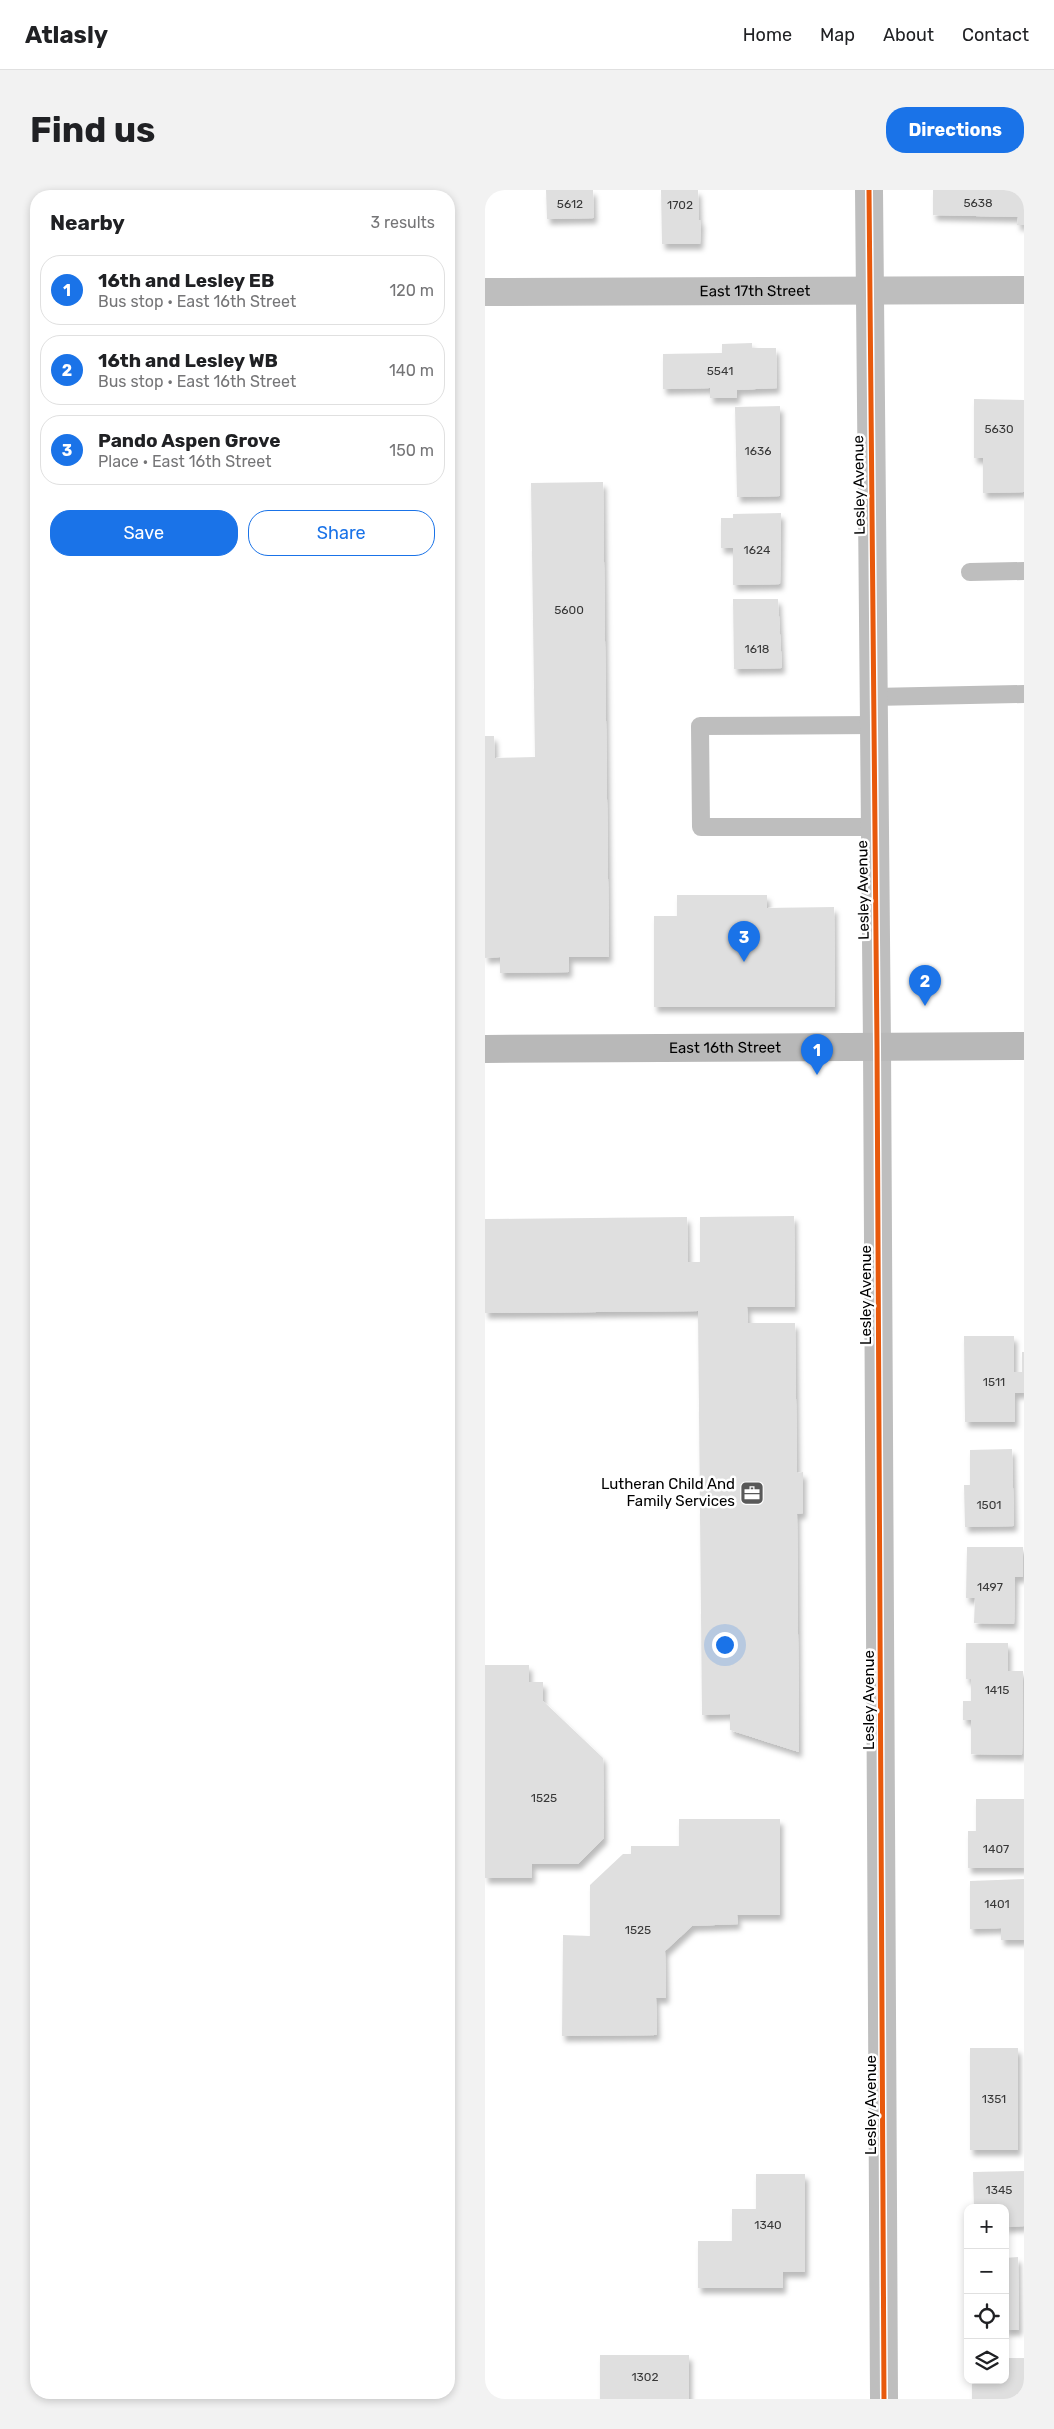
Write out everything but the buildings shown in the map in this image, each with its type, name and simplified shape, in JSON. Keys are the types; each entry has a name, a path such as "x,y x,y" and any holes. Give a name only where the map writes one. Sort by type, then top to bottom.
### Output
{"main road":[{"name":"East 16th Street","path":"485,1049 1024,1046"}],"street":[{"name":"Lesley Avenue","path":"869,190 877,1046 884,2399"},
{"name":"East 17th Street","path":"485,292 1024,290"}],"lane":[{"path":"970,572 1024,572"},
{"path":"873,697 1024,694"},
{"path":"874,724 700,726 700,762 701,827 875,827"}],"cycle path":[{"path":"869,190 877,1046 884,2399"}],"place":[{"name":"Pando Aspen Grove","path":"744,962"},
{"name":"16th and Lesley WB","path":"925,1006"},
{"name":"16th and Lesley EB","path":"817,1075"},
{"name":"Lutheran Child And Family Services","path":"752,1493"}]}
